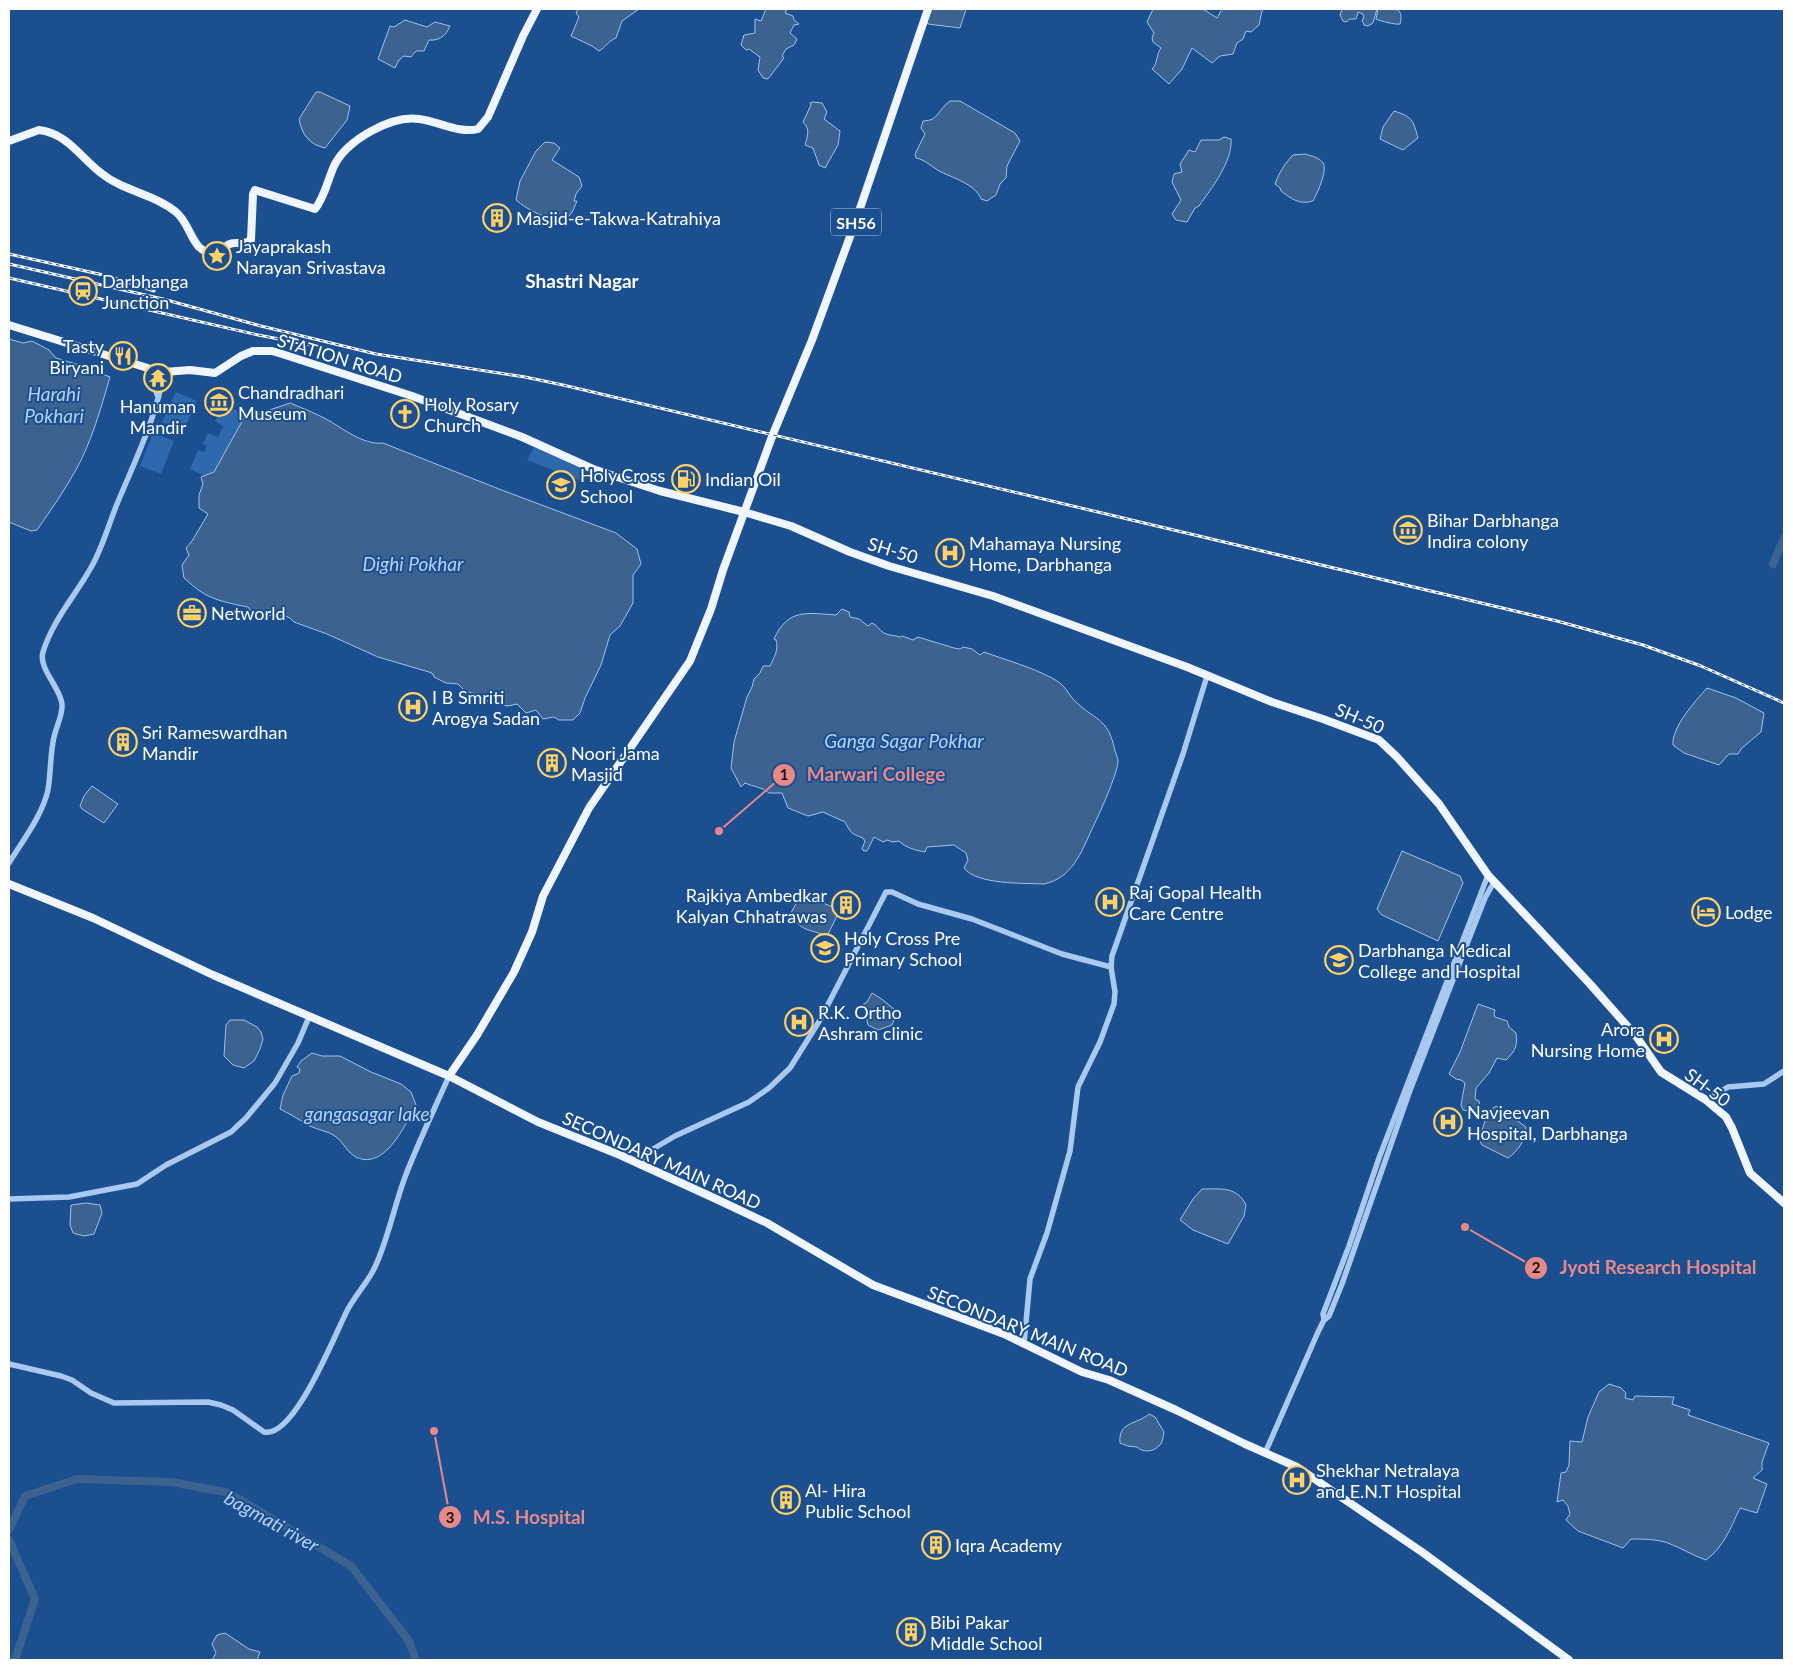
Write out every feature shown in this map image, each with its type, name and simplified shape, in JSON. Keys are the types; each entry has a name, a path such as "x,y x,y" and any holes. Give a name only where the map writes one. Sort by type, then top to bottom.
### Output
{"main road":[{"path":"9,141 44,130 69,143 101,174 121,186 171,208 181,218 199,247 217,254 231,242 245,243 251,240 254,190 256,189 315,209 343,153 353,142 391,122 418,118 466,130 478,129 488,117 523,36 537,9"},
{"name":"SH56","path":"744,512 774,432 812,340 855,223 928,9"},
{"name":"STATION ROAD","path":"9,325 164,372 190,370 215,373 241,356 253,351 272,351 412,396 522,437 593,469 660,491 744,512"},
{"path":"449,1076 477,1035 507,985 532,932 543,896 589,808 687,667 711,609 744,512"},
{"name":"SH-50","path":"744,512 791,526 850,552 889,566 993,596 1182,665 1272,702 1369,736 1383,743 1438,804 1488,875 1636,1036 1661,1072 1706,1100 1722,1113 1729,1122 1748,1169 1754,1178 1784,1202"},
{"name":"SECONDARY MAIN ROAD","path":"9,884 93,918 213,975 449,1076 538,1122 620,1155 766,1223 872,1285 1004,1334 1082,1372 1109,1380 1176,1410 1265,1454 1297,1467 1422,1552 1569,1660"}],"street":[{"path":"148,368 158,398"},
{"path":"9,863 45,802 54,735 61,711 60,696 41,660 42,653 57,618 95,561 131,474 158,398 164,372"},
{"path":"1024,1344 1030,1279 1047,1233 1066,1164 1074,1126 1074,1107 1078,1087 1100,1042 1114,1004 1112,956 1181,760 1207,676"},
{"path":"1421,1058 1488,875"},
{"path":"1265,1454 1324,1320 1323,1314 1347,1261 1379,1158 1494,882"},
{"path":"637,1164 648,1152 675,1136 749,1102 769,1088 790,1068 820,1020 886,892 892,892 918,904 972,919 1062,954 1111,967"},
{"path":"9,1199 69,1197 137,1184 166,1165 231,1132 246,1118 275,1083 298,1043 309,1017"},
{"path":"1706,1100 1728,1087 1764,1084 1784,1071"},
{"path":"9,1364 72,1380 91,1393 114,1403 208,1402 233,1410 264,1432 277,1430 298,1407 319,1372 348,1308 375,1267 405,1176 449,1076"}],"shaded area":[{"path":"176,392 197,401 183,432 162,422"},
{"path":"223,404 246,415 214,473 205,476 190,469 198,450 204,452 207,446 203,444 208,433 218,437 223,426 215,421"},
{"path":"153,433 174,441 161,474 140,466"},
{"path":"534,447 586,471 583,482 527,460"}],"water":[{"path":"578,9 639,9 622,21 616,38 599,51 571,36 579,17 576,13"},
{"path":"766,9 787,9 785,13 793,16 794,20 799,24 794,25 790,33 797,39 794,45 786,49 782,56 784,58 768,79 763,78 758,70 760,57 749,49 746,50 741,45 744,35 755,33 755,19 761,21"},
{"path":"932,9 966,9 960,28 928,24 926,21"},
{"path":"1153,9 1203,9 1217,18 1222,9 1264,9 1259,25 1251,32 1246,31 1243,39 1237,43 1233,54 1220,56 1212,63 1192,48 1182,69 1169,84 1152,69 1161,48 1153,42 1154,33 1147,22"},
{"path":"1342,9 1377,9 1373,23 1368,26 1364,25 1362,20 1364,18 1363,14 1358,12 1356,19 1343,21 1340,15"},
{"path":"1378,9 1396,9 1399,11 1400,24 1376,19"},
{"path":"405,20 427,27 435,22 450,26 442,37 436,40 429,40 424,51 416,51 411,57 404,56 399,60 395,68 378,59 390,26 394,27"},
{"path":"316,92 320,92 350,106 347,120 325,148 307,138 302,130 299,119"},
{"path":"950,101 960,101 1015,133 1020,141 1007,166 1006,178 1000,184 996,195 987,201 981,199 964,182 916,158 915,154 925,134 921,128 923,121 935,117"},
{"path":"810,103 822,103 827,112 824,119 840,131 838,145 825,168 819,165 813,148 805,145 808,132 803,122 811,105"},
{"path":"1394,111 1405,115 1411,120 1418,138 1403,150 1380,139 1383,127"},
{"path":"1224,137 1231,139 1231,147 1229,156 1220,174 1187,222 1176,220 1172,214 1181,200 1172,182 1174,174 1182,172 1180,164 1189,150 1195,152 1201,140 1219,140"},
{"path":"545,142 554,143 560,148 552,160 579,177 582,186 576,194 574,201 577,201 572,212 564,218 557,219 542,215 516,200 520,181 536,151"},
{"path":"1305,154 1315,157 1324,166 1317,193 1313,201 1308,202 1296,200 1281,191 1275,184 1282,168 1293,155"},
{"name":"Harahi Pokhari","path":"9,339 23,343 32,341 49,350 56,358 110,377 92,435 77,468 37,530 31,531 9,522"},
{"name":"Dighi Pokhar","path":"290,403 322,417 360,439 383,443 616,533 637,549 641,564 633,575 633,603 620,626 610,635 601,665 580,713 573,720 559,720 554,717 543,719 536,710 526,713 517,704 508,706 490,703 480,696 464,690 458,684 446,683 429,672 378,657 327,634 294,622 283,615 276,617 213,598 200,591 184,578 182,565 189,555 186,548 208,514 199,508 199,495 203,484 201,477 214,472 245,416 253,417"},
{"name":"Ganga Sagar Pokhar","path":"842,609 849,612 850,617 859,619 868,626 872,623 888,635 902,636 913,640 918,637 954,648 972,649 980,655 984,652 1044,674 1060,683 1073,699 1104,725 1112,740 1118,760 1115,775 1084,847 1069,870 1062,876 1044,884 1001,882 979,878 970,874 964,868 968,860 966,853 954,845 927,847 925,852 908,847 899,841 887,840 883,842 874,837 867,851 864,851 862,849 865,841 863,838 852,833 845,822 823,812 808,816 788,808 782,793 769,793 761,788 745,783 741,787 731,768 734,742 754,679 760,673 763,666 770,666 774,656 777,647 776,640 774,639 779,629 792,617 807,614 836,615"},
{"path":"1707,688 1736,698 1764,713 1761,732 1742,748 1738,754 1729,754 1719,765 1684,753 1673,745 1673,738 1680,723"},
{"path":"92,786 118,804 104,823 80,806 84,796"},
{"path":"1402,851 1460,876 1463,883 1438,941 1382,915 1377,909"},
{"path":"801,894 840,910 827,936 802,927 794,919 791,913"},
{"path":"872,993 895,1010 895,1018 892,1025 878,1030 868,1025 862,1005 867,1002"},
{"path":"1478,1004 1495,1010 1495,1017 1507,1021 1509,1027 1516,1033 1517,1041 1514,1051 1509,1057 1506,1060 1497,1058 1489,1073 1476,1088 1475,1099 1479,1101 1480,1109 1473,1112 1463,1110 1461,1105 1465,1083 1449,1074 1460,1052"},
{"path":"230,1020 244,1020 257,1027 261,1032 263,1039 260,1049 254,1061 244,1068 233,1065 224,1056 226,1025"},
{"name":"gangasagar lake","path":"312,1053 322,1056 340,1056 371,1072 401,1084 411,1092 416,1105 406,1124 384,1153 375,1158 365,1160 354,1156 335,1136 310,1126 280,1109 283,1095 292,1076 299,1073 300,1069 297,1067 301,1061"},
{"path":"1497,1106 1526,1127 1521,1145 1508,1158 1482,1145 1479,1140 1485,1121 1493,1108"},
{"path":"1202,1189 1221,1189 1233,1192 1238,1194 1246,1205 1244,1216 1228,1244 1193,1230 1180,1220 1193,1199"},
{"path":"86,1203 100,1205 102,1213 94,1234 84,1236 73,1233 70,1225 71,1205"},
{"path":"1609,1384 1621,1388 1626,1393 1625,1398 1633,1400 1635,1396 1674,1397 1672,1404 1690,1410 1688,1415 1769,1443 1762,1462 1762,1470 1753,1478 1767,1484 1757,1513 1740,1508 1722,1543 1706,1560 1668,1543 1654,1540 1631,1539 1623,1548 1578,1531 1566,1520 1570,1514 1568,1506 1563,1500 1557,1502 1561,1473 1566,1472 1569,1465 1570,1441 1582,1442 1588,1417 1599,1392"},
{"path":"1149,1414 1155,1417 1164,1432 1160,1445 1155,1449 1145,1451 1120,1443 1120,1436 1125,1427"},
{"path":"225,1633 249,1649 260,1652 257,1660 212,1660 216,1653 212,1644 217,1635"}],"waterway":[{"path":"1773,564 1784,538"},
{"name":"bagmati river","path":"9,1530 25,1496 77,1479 172,1482 229,1493 351,1566 409,1641 416,1660"},
{"name":"bagmati river","path":"9,1540 35,1599 15,1660"}],"railway":[{"path":"9,254 108,276 154,291"},
{"path":"9,264 163,299 261,326 376,354 525,377 563,385 1557,621 1643,645 1701,666 1784,703"},
{"path":"9,278 258,335 311,345"}],"place":[{"name":"Masjid-e-Takwa-Katrahiya","path":"497,218"},
{"name":"Jayaprakash Narayan Srivastava","path":"217,256"},
{"name":"Darbhanga Junction","path":"83,291"},
{"name":"Tasty Biryani","path":"123,356"},
{"name":"Hanuman Mandir","path":"158,378"},
{"name":"Chandradhari Museum","path":"219,402"},
{"name":"Holy Rosary Church","path":"405,414"},
{"name":"Indian Oil","path":"686,479"},
{"name":"Holy Cross School","path":"561,485"},
{"name":"Bihar Darbhanga Indira colony","path":"1408,530"},
{"name":"Mahamaya Nursing Home, Darbhanga","path":"950,553"},
{"name":"Networld","path":"192,613"},
{"name":"I B Smriti Arogya Sadan","path":"413,707"},
{"name":"Sri Rameswardhan Mandir","path":"123,742"},
{"name":"Noori Jama Masjid","path":"552,763"},
{"name":"Marwari College","path":"719,831"},
{"name":"Raj Gopal Health Care Centre","path":"1110,902"},
{"name":"Rajkiya Ambedkar Kalyan Chhatrawas","path":"846,905"},
{"name":"Lodge","path":"1706,912"},
{"name":"Holy Cross Pre Primary School","path":"825,948"},
{"name":"Darbhanga Medical College and Hospital","path":"1339,960"},
{"name":"R.K. Ortho Ashram clinic","path":"799,1022"},
{"name":"Arora Nursing Home","path":"1664,1039"},
{"name":"Navjeevan Hospital, Darbhanga","path":"1448,1122"},
{"name":"Jyoti Research Hospital","path":"1465,1227"},
{"name":"M.S. Hospital","path":"434,1431"},
{"name":"Shekhar Netralaya and E.N.T Hospital","path":"1297,1480"},
{"name":"Al- Hira Public School","path":"786,1500"},
{"name":"Iqra Academy","path":"936,1545"},
{"name":"Bibi Pakar Middle School","path":"911,1632"}],"district":[{"name":"Shastri Nagar","path":"582,280"}]}
